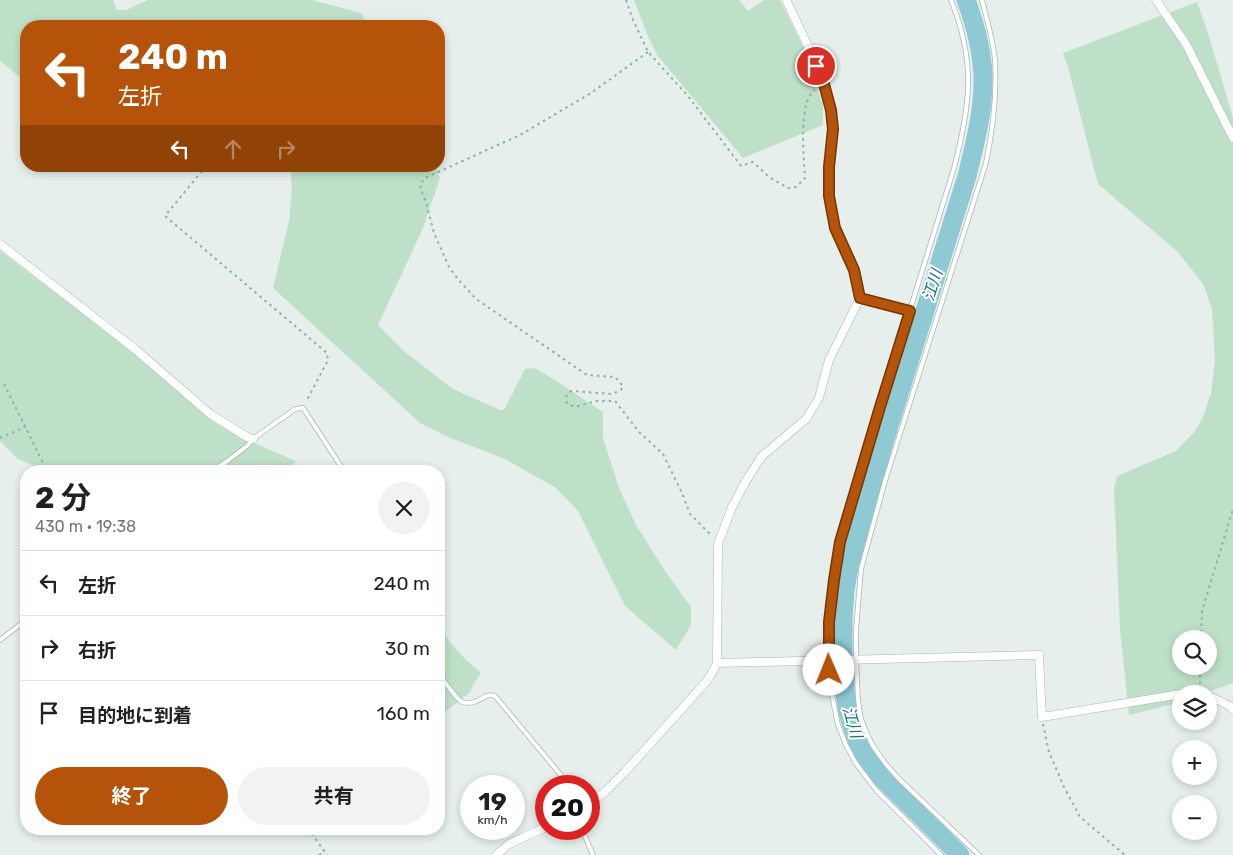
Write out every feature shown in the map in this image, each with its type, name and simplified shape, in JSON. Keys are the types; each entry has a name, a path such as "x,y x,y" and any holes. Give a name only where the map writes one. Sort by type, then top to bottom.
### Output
{"street":[{"path":"600,796 623,774 712,673 717,663 718,544 732,507 760,457 806,419 819,398 830,360 860,298 854,270 835,228 829,196 829,167 833,129 831,110 824,84 787,0"},
{"path":"1156,0 1186,44 1233,138"},
{"path":"0,244 135,349 210,414 252,439"},
{"path":"717,663 1039,655 1042,717 1172,696"},
{"path":"1217,700 1230,706 1233,710"},
{"path":"496,855 509,844 535,832"}],"lane":[{"path":"941,855 876,790 855,762 846,745 838,725 830,680 829,622 840,542 954,168 963,132 968,86 967,63 962,35 951,0"},
{"path":"979,855 899,779 873,746 862,719 854,660 861,569 885,481 986,163 992,136 996,86 990,32 982,0"},
{"path":"860,298 910,311"},
{"path":"221,465 247,446 252,439 295,409 303,408 340,465"},
{"path":"0,640 20,625"},
{"path":"445,682 462,702 472,703 487,695 495,696 561,775"},
{"path":"587,840 593,855"}],"path":[{"path":"626,0 632,20 648,52 688,96 741,166 753,162 769,177 788,188 796,187 805,178 804,138 806,102 812,92 824,84"},
{"path":"445,169 520,135 590,93 648,52"},
{"path":"201,172 165,216 327,353 328,360 303,408"},
{"path":"438,172 425,178 420,184 421,190 434,233 450,268 457,278 476,298 587,375 616,377 623,386 621,390 612,394 572,391 565,398 567,402 575,407 596,400 616,401 639,432 663,454 682,492 690,514 718,544"},
{"path":"4,384 44,465"},
{"path":"0,438 25,427"},
{"path":"1201,630 1202,611 1233,509"},
{"path":"1042,717 1049,752 1064,787 1080,817 1126,855"},
{"path":"312,835 327,855"},
{"path":"319,855 325,851"}],"green space":[{"path":"0,0 113,0 117,10 126,10 148,0 312,0 361,13 365,20 20,20 20,77 0,61"},
{"path":"634,0 739,0 748,11 764,0 780,0 806,53 823,106 823,125 743,158 657,55"},
{"path":"1197,2 1233,118 1233,683 1217,689 1217,685 1172,685 1172,704 1129,715 1120,629 1114,489 1117,476 1176,451 1196,430 1203,417 1211,393 1215,361 1212,309 1203,284 1178,252 1098,184 1063,53"},
{"path":"290,172 438,172 440,178 423,228 378,325 405,352 453,389 500,410 504,410 525,369 535,368 603,412 603,438 619,488 636,525 667,574 691,607 691,625 676,650 625,606 578,511 556,488 505,459 448,437 420,423 273,288 289,221 292,190"},
{"path":"0,251 111,335 209,417 245,439 296,461 292,465 32,465 18,459 0,441"},
{"path":"445,634 466,660 481,673 470,692 445,712"}],"waterway":[{"name":"江川","path":"960,855 880,776 859,745 847,709 843,669 843,619 849,567 884,442 967,176 978,126 983,76 978,37 966,0"}],"route":[{"path":"816,66 824,84 831,110 833,129 829,167 829,196 835,228 854,270 860,298 910,311 840,542 829,622 829,670"}]}
